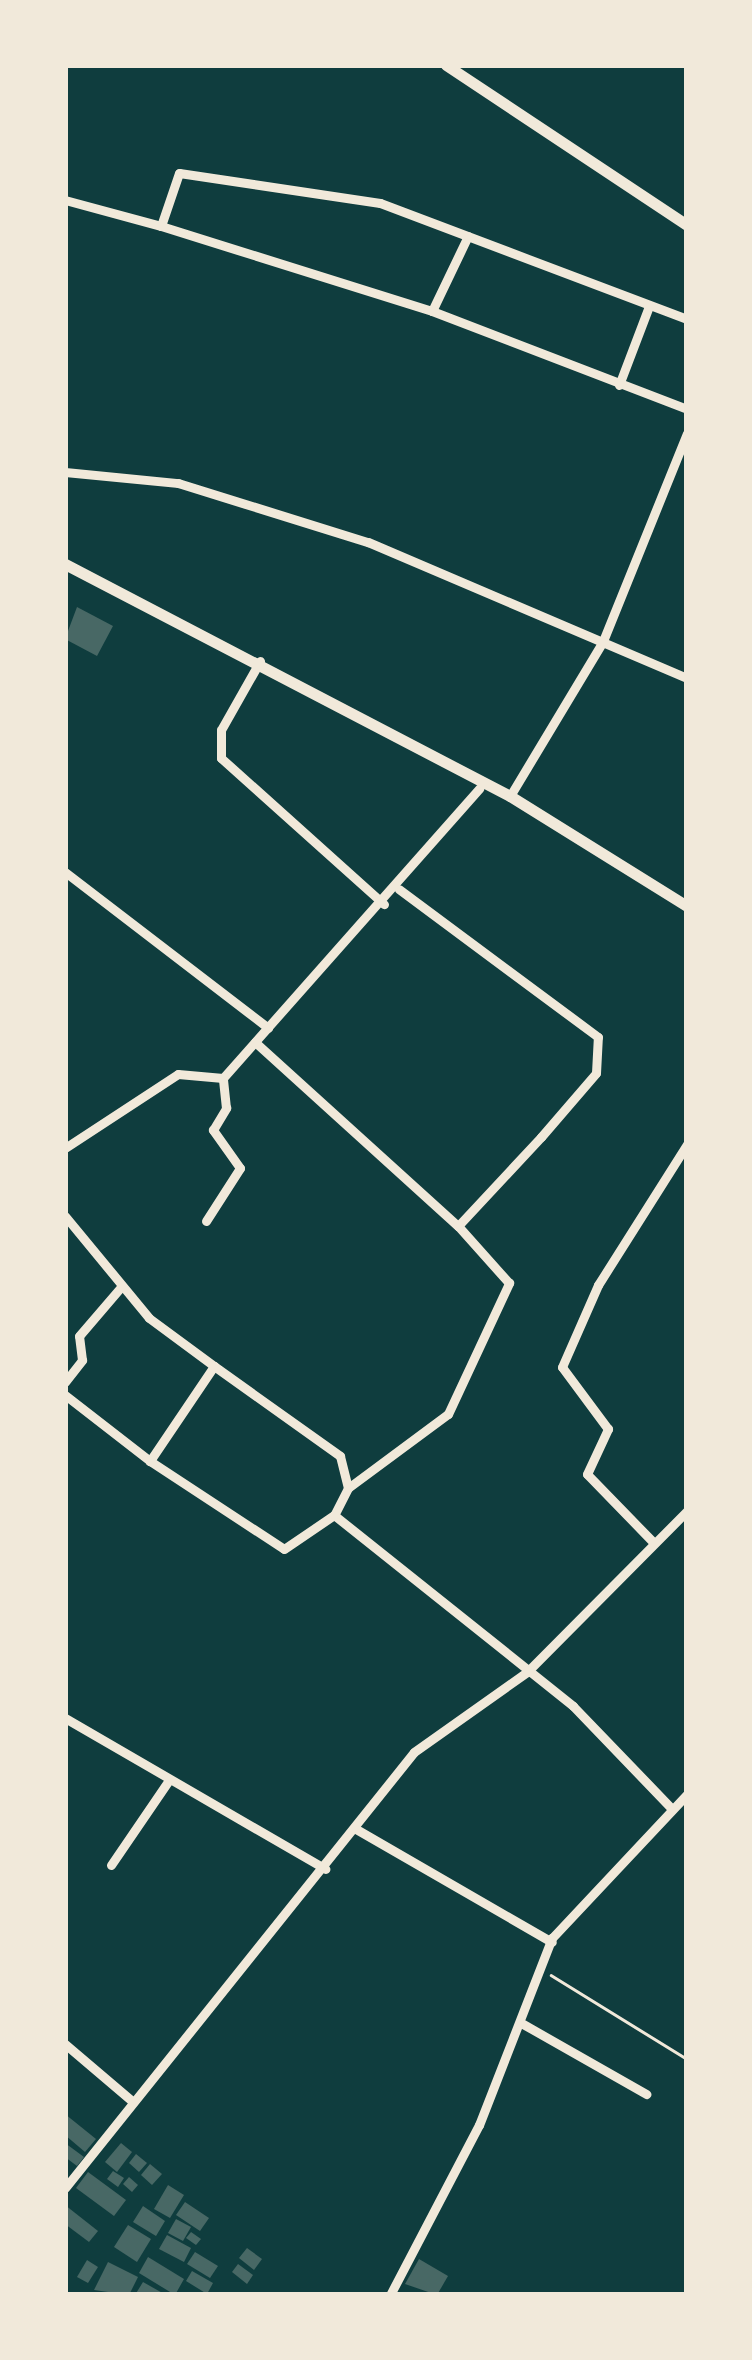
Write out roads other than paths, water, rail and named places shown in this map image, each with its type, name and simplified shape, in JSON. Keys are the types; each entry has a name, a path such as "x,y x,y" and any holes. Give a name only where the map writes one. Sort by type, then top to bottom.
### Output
{"street":[{"path":"446,65 687,225"},
{"path":"160,226 179,173 380,203 687,319"},
{"path":"65,200 432,311 619,386 687,408"},
{"path":"432,311 468,236"},
{"path":"619,386 650,306"},
{"path":"510,796 603,642 687,433"},
{"path":"65,472 178,482 330,530 687,678"},
{"path":"65,564 260,661 480,788 510,796 687,906"},
{"path":"260,661 221,730 221,758 384,904"},
{"path":"206,1221 240,1168 214,1134 226,1108 224,1078 399,889 480,788"},
{"path":"65,872 268,1028"},
{"path":"399,889 598,1037 602,1052 585,1086 458,1226"},
{"path":"65,1395 150,1461 284,1549 334,1515 348,1488 448,1414 509,1283 458,1226 255,1042"},
{"path":"65,1148 178,1074 224,1078"},
{"path":"654,1543 587,1474 608,1429 562,1367 598,1285 687,1144"},
{"path":"65,1216 121,1287 214,1366 310,1428 340,1456 348,1488"},
{"path":"65,1382 82,1360 79,1336 121,1287"},
{"path":"150,1461 214,1366"},
{"path":"65,2188 348,1841 414,1752 527,1672 687,1511"},
{"path":"334,1515 607,1736 672,1809"},
{"path":"65,1718 325,1869"},
{"path":"111,1865 169,1780"},
{"path":"390,2295 523,2024 546,1972 552,1942 687,1794"},
{"path":"356,1830 552,1942"},
{"path":"523,2024 646,2094"},
{"path":"65,2044 132,2102"}]}
